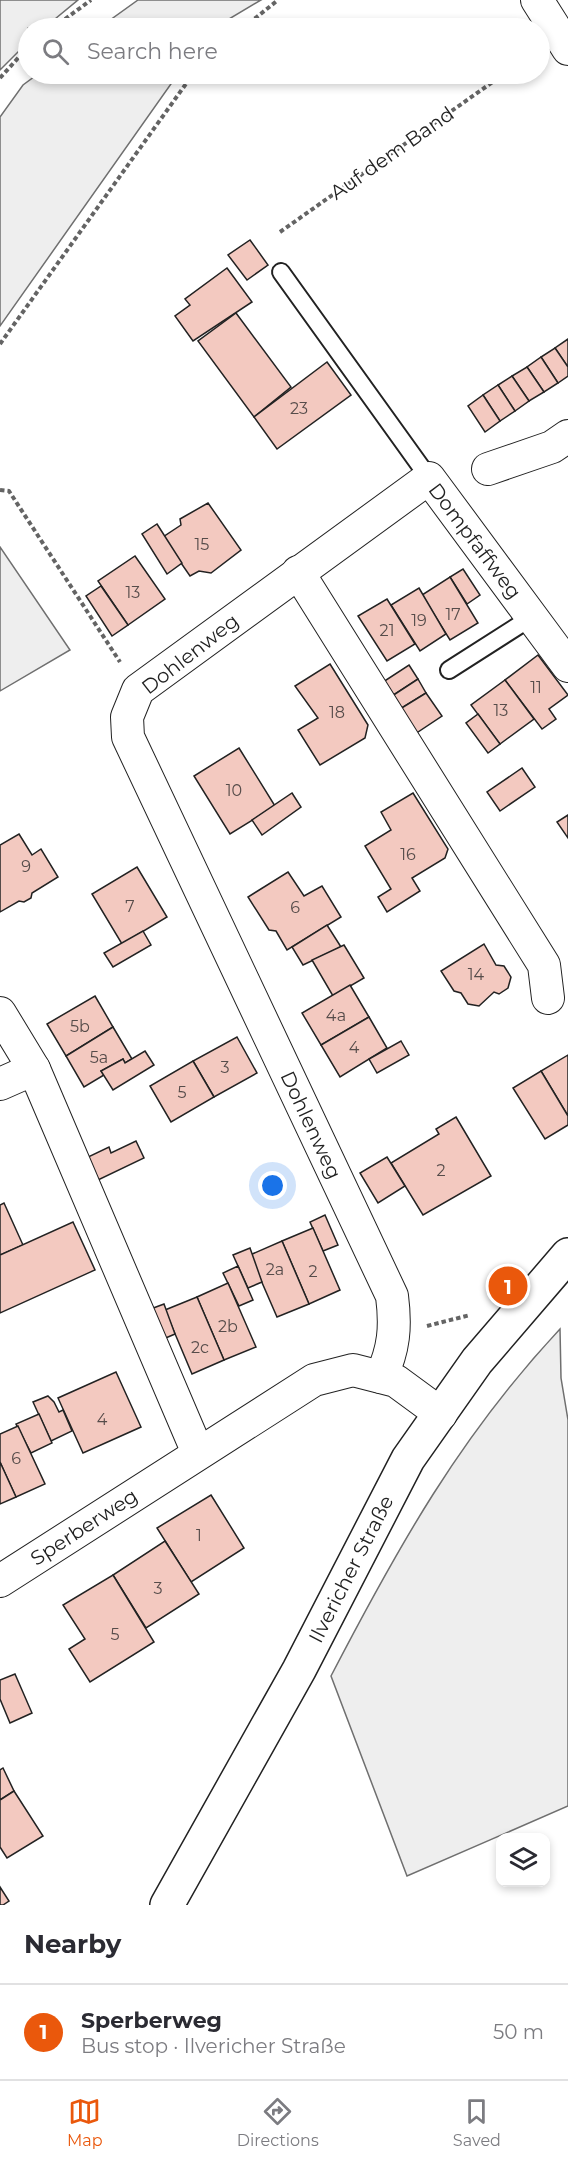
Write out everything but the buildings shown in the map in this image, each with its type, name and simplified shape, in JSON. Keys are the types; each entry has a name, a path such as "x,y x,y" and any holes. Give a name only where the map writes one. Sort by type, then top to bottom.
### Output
{"street":[{"path":"537,0 548,18"},
{"path":"550,21 568,49"},
{"path":"488,469 552,447 568,436"},
{"name":"Dompfaffweg","path":"298,572 429,478 568,666"},
{"path":"298,572 544,965 548,998"},
{"name":"Dohlenweg","path":"298,572 138,690 127,717 128,737 392,1296 395,1335 392,1353 381,1377"},
{"path":"0,1013 34,1069 198,1453"},
{"path":"0,1084 34,1069"},
{"name":"Ilvericher Straße","path":"166,1905 299,1670 408,1459 477,1361 568,1255"},
{"name":"Sperberweg","path":"0,1581 314,1380 353,1370 396,1381 441,1414"}],"lane":[{"path":"281,272 429,478"},
{"name":"Dompfaffweg","path":"449,670 532,617"}],"path":[{"path":"67,18 91,0"},
{"path":"256,18 278,0"},
{"path":"0,78 18,58"},
{"path":"0,344 186,84"},
{"name":"Auf dem Band","path":"280,232 490,84"},
{"path":"0,490 9,491 138,690"},
{"path":"395,1335 478,1313"}],"shaded area":[{"path":"0,0 78,0 56,18 18,18 18,52 0,70"},
{"path":"138,0 261,0 231,18 113,18"},
{"path":"171,84 0,326 0,117 23,85"},
{"path":"0,547 70,650 0,691"},
{"path":"560,1329 561,1378 568,1420 568,1806 506,1833 496,1833 496,1837 407,1876 331,1676 381,1582 433,1494 491,1410"}],"place":[{"name":"Sperberweg","path":"508,1286"}]}
